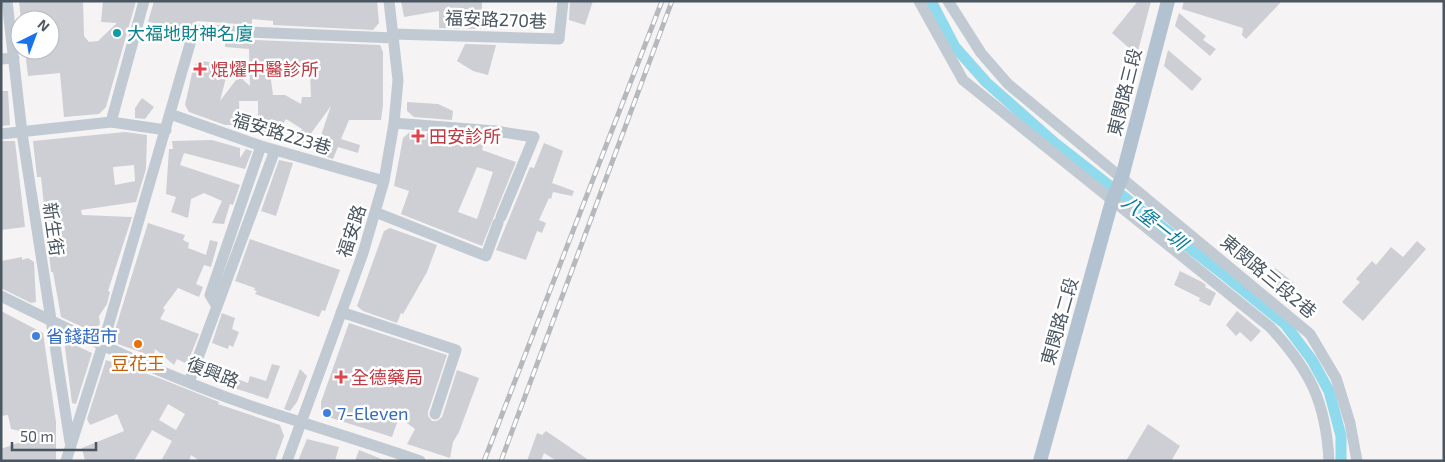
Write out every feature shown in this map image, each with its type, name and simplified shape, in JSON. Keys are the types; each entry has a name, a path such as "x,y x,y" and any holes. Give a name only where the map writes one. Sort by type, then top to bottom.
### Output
{"main road":[{"name":"東閔路三段","path":"1114,196 1122,177 1168,1"},
{"name":"東閔路二段","path":"1044,459 1114,196"}],"street":[{"name":"新生街","path":"7,1 10,25"},
{"path":"111,122 144,1"},
{"name":"福安路","path":"287,461 341,312 384,181 394,123 398,80 389,1"},
{"name":"福安路270巷","path":"394,36 559,39 563,1"},
{"path":"919,1 963,80 1114,196 1270,327 1293,352 1314,387 1327,428 1329,461"},
{"name":"東閔路三段2巷","path":"948,1 981,53 1008,84 1310,334 1336,378 1350,423 1357,461"},
{"path":"66,461 103,344 192,37 200,30 394,36"},
{"name":"新生街","path":"14,60 22,133 72,461"},
{"name":"福安路223巷","path":"170,114 261,146 384,181"},
{"path":"1,134 111,122 166,130"},
{"path":"375,212 486,256 534,137 494,130 394,123"},
{"path":"216,305 210,295 261,146"},
{"path":"189,382 275,150"},
{"name":"復興路","path":"1,296 189,382 272,413 302,421 420,461"},
{"path":"341,312 456,350 435,414"}],"building":[{"path":"19,1 83,1 84,36 89,42 98,41 117,23 101,22 103,1 136,1 106,107 99,114 64,117 60,73 28,76 26,60 60,60 60,10 20,10"},
{"path":"154,1 377,1 379,23 373,30 273,25 273,21 252,19 252,25 197,21 190,28 148,22"},
{"path":"401,1 482,1 482,29 439,28 439,11 404,17"},
{"path":"570,1 593,1 585,25 569,20"},
{"path":"1138,1 1151,1 1137,55 1112,33"},
{"path":"1184,1 1282,1 1246,39 1242,35 1243,28 1182,9"},
{"path":"1179,13 1206,36 1203,40 1216,49 1210,56 1175,26"},
{"path":"225,39 380,45 383,52 383,105 381,120 349,120 341,139 360,145 358,153 338,147 333,159 315,153 331,106 301,147 294,142 302,129 286,119 272,140 255,133 263,119 258,119 258,101 239,101 240,125 225,125 189,112 185,105 193,69 198,60 229,66 220,101 239,76 250,86 249,49 225,47","holes":["270,73 310,73 311,97 302,97 301,104 285,95 273,95"]},
{"path":"465,44 496,45 488,75 473,71 457,61"},
{"path":"1168,50 1202,79 1192,91 1164,66"},
{"path":"1,91 8,91 10,125 1,126"},
{"path":"142,98 154,107 145,119 135,118 135,108"},
{"path":"407,102 438,104 453,111 452,120 414,117 407,111"},
{"path":"125,132 147,135 146,169 136,202 81,210 82,215 132,217 108,291 110,292 107,304 99,316 100,324 93,332 61,317 53,272 51,272 41,177 37,177 33,141","holes":["134,165 135,181 115,185 113,167"]},
{"path":"410,132 438,134 437,142 454,145 456,136 485,138 482,150 516,162 482,246 401,214 409,191 394,186 403,138","holes":["477,167 493,172 477,219 458,212"]},
{"path":"212,140 240,148 240,158 246,149 252,151 245,169 184,153 180,165 240,185 233,205 230,204 224,224 212,223 222,201 204,193 191,199 188,218 171,212 176,197 166,194 169,149 173,149 172,141"},
{"path":"1,141 15,141 25,227 1,230"},
{"path":"544,143 563,151 552,183 574,191 572,196 553,192 539,220 546,223 542,233 537,231 526,260 496,250 530,167 534,168"},
{"path":"279,160 293,163 276,216 261,211"},
{"path":"356,206 365,209 356,236 348,234"},
{"path":"148,223 185,235 183,240 189,243 188,248 206,255 210,240 218,242 211,267 204,265 196,284 203,287 199,297 178,288 163,308 165,310 160,319 199,334 187,364 177,359 174,365 155,349 154,357 118,344 115,330"},
{"path":"390,228 437,245 427,272 403,314 401,313 397,323 363,311 357,306 384,231"},
{"path":"250,239 340,270 325,311 322,310 319,317 255,294 257,291 254,290 255,288 235,281"},
{"path":"1417,241 1426,249 1363,321 1342,302 1360,282 1356,279 1372,261 1376,265 1391,247 1403,257"},
{"path":"22,257 22,260 28,258 34,262 36,302 31,303 1,288 1,261"},
{"path":"1275,268 1294,283 1283,296 1266,281"},
{"path":"1180,271 1202,282 1206,285 1205,287 1216,293 1210,306 1199,301 1200,298 1174,285"},
{"path":"1,311 43,333 56,422 56,461 1,461 1,449 40,435 11,429 8,415 1,416"},
{"path":"1237,311 1261,331 1251,342 1240,332 1236,336 1226,325"},
{"path":"222,313 235,318 232,329 239,332 233,347 229,345 228,349 212,343"},
{"path":"349,323 447,355 428,412 428,416 432,421 437,421 442,417 457,370 479,378 459,432 453,442 450,458 407,444 415,429 399,417 392,437 328,417 321,409 321,402"},
{"path":"64,340 92,353 76,404 72,403"},
{"path":"106,360 159,378 219,402 218,404 280,425 284,436 275,461 200,461 191,455 189,461 161,461 172,441 152,430 134,461 85,461 82,448 124,431 117,414 90,425 87,419","holes":["168,404 185,414 176,430 159,420"]},
{"path":"272,364 280,366 268,399 234,388 237,379 248,383 250,376 266,381"},
{"path":"300,369 307,376 297,402 290,411 284,409"},
{"path":"1148,424 1180,446 1171,461 1126,461"},
{"path":"546,431 590,461 557,461 544,453 541,461 527,461 537,433 542,435"},
{"path":"307,439 339,447 335,461 298,461"},
{"path":"359,450 384,460 384,461 355,461"}],"waterway":[{"name":"八堡一圳","path":"931,1 955,47 986,82 1055,143 1285,324 1312,360 1329,391 1341,436 1341,461"}],"railway":[{"path":"484,461 662,1"},
{"path":"501,461 672,1"}],"place":[{"name":"大福地財神名廈","path":"117,33"},
{"name":"焜燿中醫診所","path":"200,69"},
{"name":"田安診所","path":"418,136"},
{"name":"省錢超市","path":"36,336"},
{"name":"豆花王","path":"138,344"},
{"name":"全德藥局","path":"341,377"},
{"name":"7-Eleven","path":"327,413"}]}
